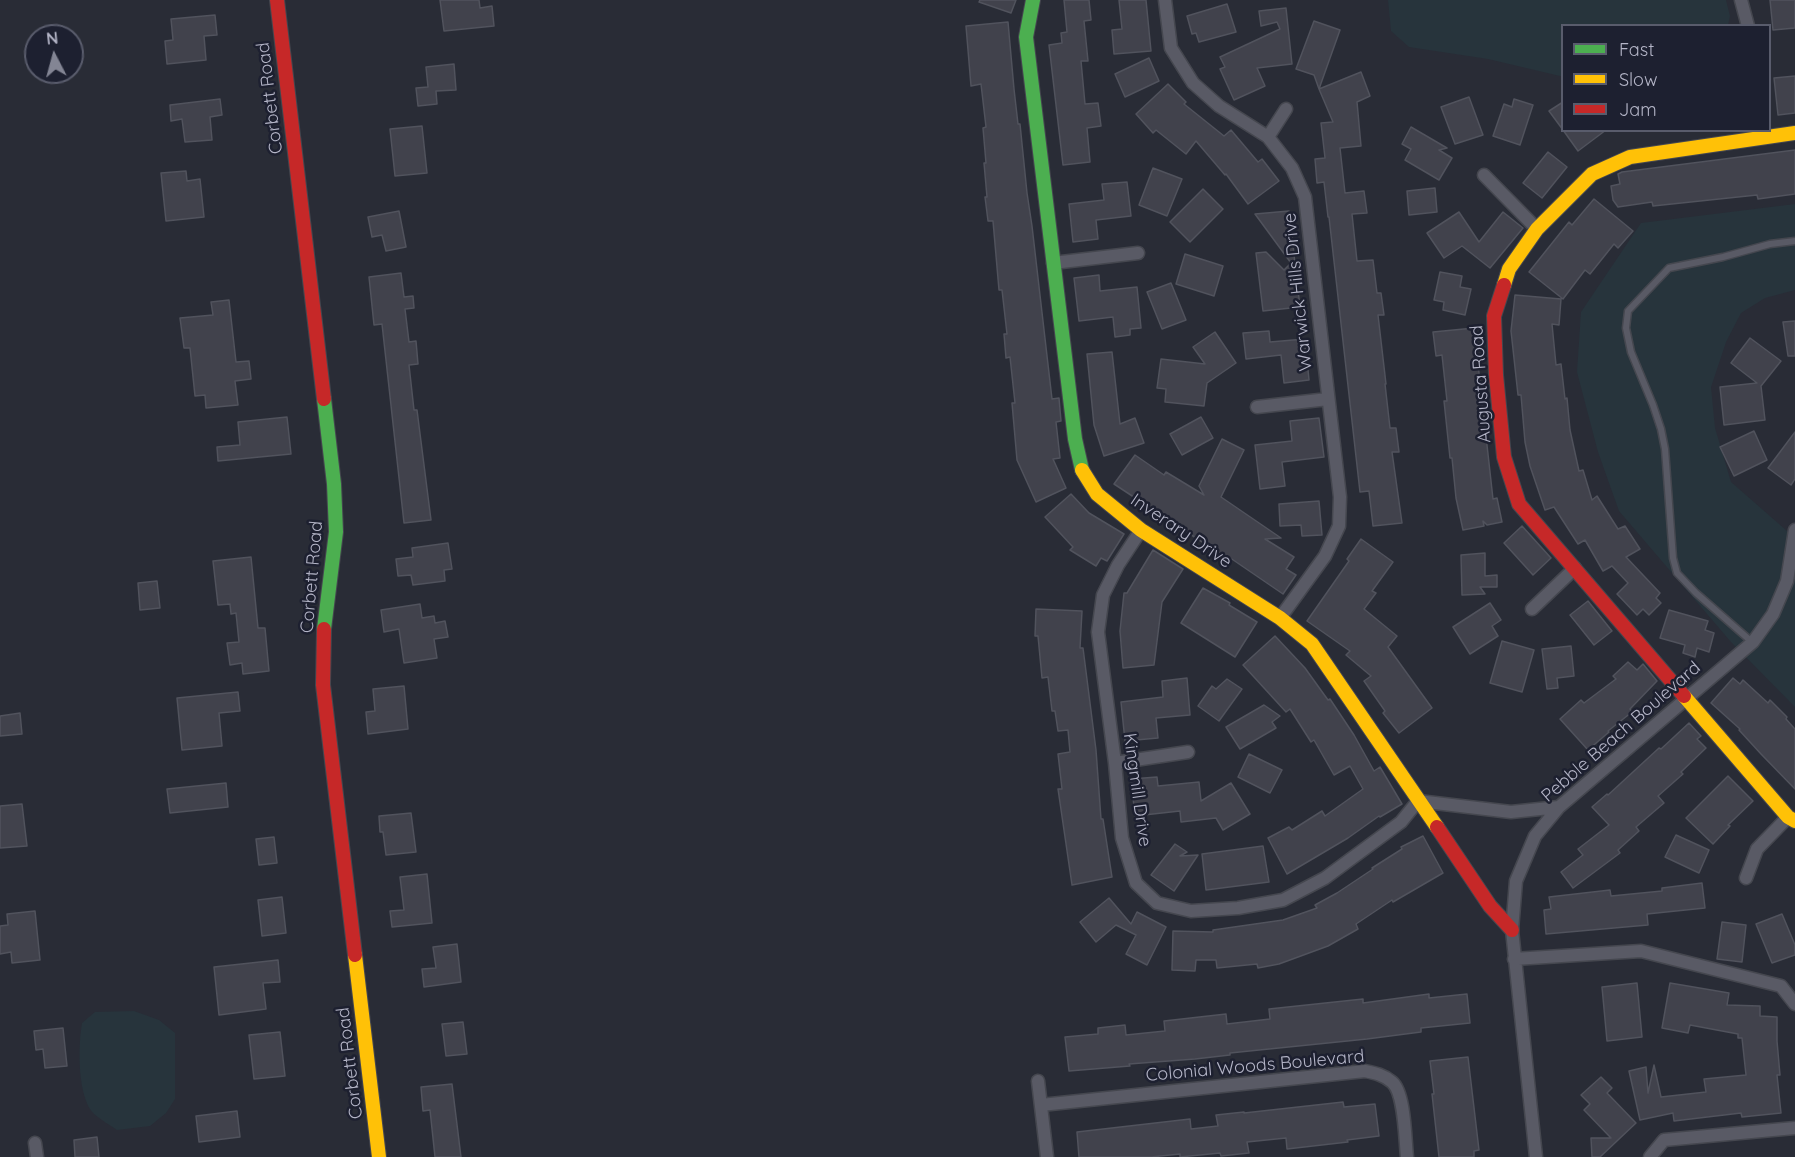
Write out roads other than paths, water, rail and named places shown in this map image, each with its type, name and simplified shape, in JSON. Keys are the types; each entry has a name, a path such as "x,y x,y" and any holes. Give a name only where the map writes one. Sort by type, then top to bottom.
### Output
{"street":[{"name":"Corbett Road","path":"277,0 334,484 336,532 324,618 323,685 379,1157"},
{"name":"Inverary Drive","path":"1033,0 1026,37 1075,439 1081,468 1097,494 1141,530 1280,618 1312,644 1490,906 1512,930"},
{"name":"Warwick Hills Drive","path":"1165,0 1171,48 1193,83 1219,106 1268,137 1292,168 1305,197 1340,497 1339,526 1325,556 1280,618"},
{"path":"1741,0 1747,24"},
{"path":"1268,137 1286,109"},
{"name":"Augusta Road","path":"1791,819 1685,699 1519,504 1504,457 1496,375 1494,316 1509,269 1537,229 1592,174 1630,157 1763,134 1795,133"},
{"path":"1484,175 1537,229"},
{"path":"1053,263 1138,253"},
{"path":"1257,407 1328,399"},
{"name":"Kingmill Drive","path":"1141,530 1118,565 1103,595 1098,632 1122,838 1136,884 1157,903 1191,911 1238,908 1283,900 1325,878 1401,822 1418,801"},
{"name":"Pebble Beach Boulevard","path":"1536,1157 1514,958 1512,930 1516,881 1535,836 1559,807 1753,642 1773,614 1786,581 1795,530"},
{"path":"1532,609 1575,568"},
{"path":"1115,763 1188,752"},
{"path":"1418,801 1511,812 1559,807"},
{"path":"1746,878 1757,849 1791,819"},
{"path":"1514,958 1641,951 1781,986 1795,1004"},
{"name":"Colonial Woods Boulevard","path":"1041,1105 1365,1071 1380,1074 1394,1083 1401,1098 1407,1157"},
{"path":"1038,1081 1047,1157"},
{"path":"1650,1157 1664,1140 1795,1128"},
{"path":"35,1143 36,1157"}],"lane":[{"path":"1753,642 1696,593 1677,573 1673,558 1665,450 1661,429 1631,352 1626,328 1628,311 1669,268 1770,244 1795,241"}]}
